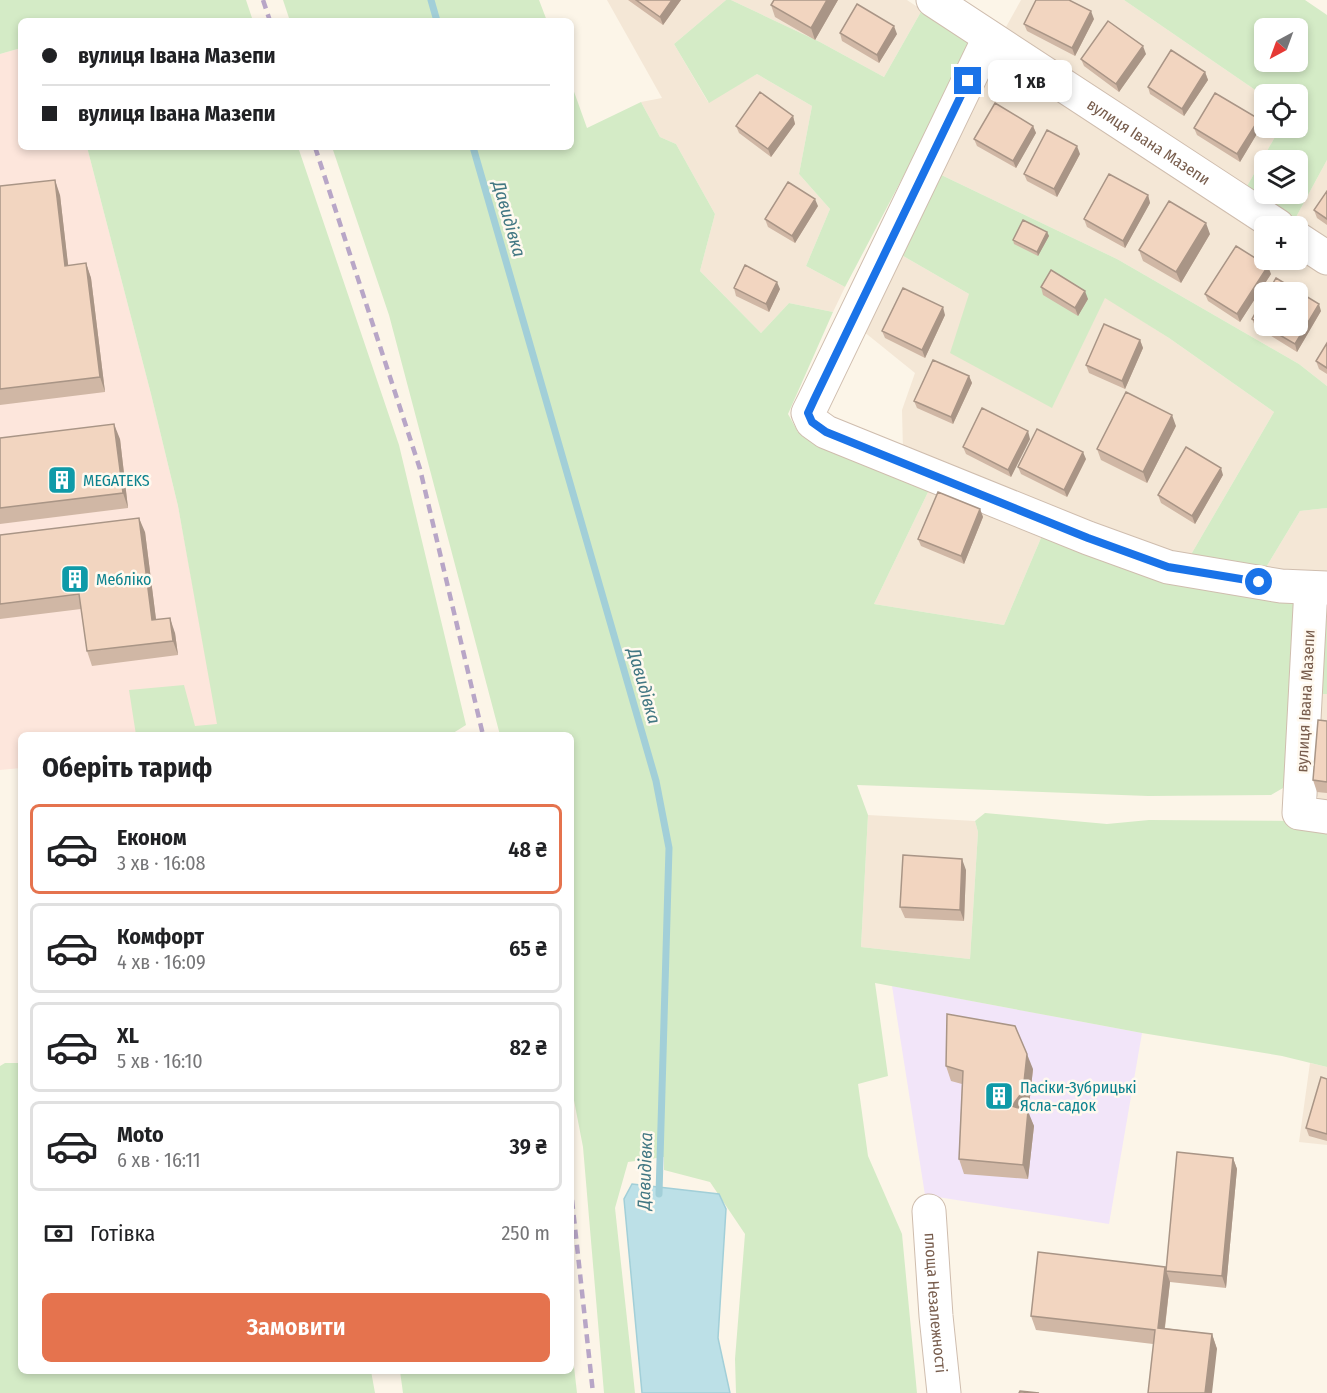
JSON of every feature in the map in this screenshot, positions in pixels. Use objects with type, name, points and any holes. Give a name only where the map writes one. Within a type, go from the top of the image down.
[{"type":"street","name":"вулиця Івана Мазепи","points":[[933,0],[1263,216]]},
{"type":"street","name":"вулиця Івана Мазепи","points":[[989,38],[808,413],[812,422],[826,432],[1088,538],[1168,567],[1281,586],[1319,588],[1313,815]]},
{"type":"street","points":[[1308,246],[1327,258]]},
{"type":"street","name":"площа Незалежності","points":[[929,1211],[944,1393]]},
{"type":"shaded area","points":[[607,0],[726,0],[674,44],[708,102],[757,74],[812,106],[799,174],[830,209],[806,266],[845,287],[833,312],[789,303],[761,333],[700,271],[715,214],[676,144],[660,137],[641,102],[662,98]]},
{"type":"shaded area","points":[[731,0],[907,0],[922,10],[884,77],[820,42]]},
{"type":"shaded area","points":[[1021,0],[1124,0],[1254,89],[1254,138],[1274,138],[1268,150],[1254,150],[1254,174],[1246,188],[1006,27]]},
{"type":"shaded area","points":[[18,49],[18,150],[88,150],[178,506],[218,724],[222,732],[18,732],[18,768],[0,770],[0,54]]},
{"type":"shaded area","points":[[991,55],[1254,228],[1254,270],[1308,270],[1308,263],[1327,275],[1327,386],[1299,364],[1117,259],[933,171]]},
{"type":"shaded area","points":[[1327,160],[1327,240],[1308,228],[1308,216],[1297,216],[1303,204],[1308,204],[1308,195]]},
{"type":"shaded area","points":[[898,253],[969,294],[1052,407],[1105,297],[1169,338],[1274,412],[1189,558],[1121,541],[903,451],[902,410],[915,373],[863,331]]},
{"type":"shaded area","points":[[930,488],[1044,531],[1004,625],[874,604]]},
{"type":"shaded area","points":[[1327,508],[1327,571],[1265,569],[1300,511]]},
{"type":"shaded area","points":[[1320,694],[1327,694],[1327,800],[1319,799],[1312,788]]},
{"type":"shaded area","points":[[868,815],[975,821],[978,832],[970,959],[861,947]]},
{"type":"shaded area","points":[[892,986],[1142,1033],[1109,1224],[925,1195]]},
{"type":"shaded area","points":[[1310,1063],[1327,1067],[1327,1145],[1299,1142]]},
{"type":"green space","points":[[0,0],[246,0],[252,18],[18,18],[18,49],[0,54]]},
{"type":"green space","points":[[283,0],[539,0],[546,18],[289,18]]},
{"type":"green space","points":[[726,0],[731,0],[820,42],[884,77],[922,10],[974,42],[845,287],[806,266],[830,209],[799,174],[812,106],[757,74],[709,103],[674,44]]},
{"type":"green space","points":[[1124,0],[1305,0],[1327,15],[1327,160],[1308,195],[1308,150],[1268,150],[1274,138],[1308,138],[1308,84],[1254,84],[1254,89]]},
{"type":"green space","points":[[574,92],[587,128],[641,102],[660,137],[676,144],[715,214],[700,271],[761,333],[789,303],[833,312],[788,414],[798,432],[930,488],[874,604],[1004,625],[1044,531],[1278,592],[1301,606],[1291,775],[1283,788],[1271,795],[1148,796],[857,785],[868,815],[861,947],[970,959],[978,832],[975,821],[985,813],[1107,824],[1149,820],[1299,821],[1327,825],[1327,1067],[1282,1056],[1142,1033],[875,983],[888,1076],[858,1084],[868,1156],[902,1234],[917,1393],[736,1393],[735,1359],[745,1234],[710,1182],[664,1170],[664,1157],[628,1162],[615,1208],[635,1393],[604,1393],[583,1147],[574,1100],[574,732],[499,732],[389,315],[333,150],[574,150]]},
{"type":"green space","points":[[88,150],[299,150],[399,445],[466,725],[455,732],[136,732],[129,690],[184,685],[195,726],[217,724],[178,506]]},
{"type":"green space","points":[[933,171],[1117,259],[1299,364],[1327,386],[1327,508],[1300,511],[1265,569],[1189,558],[1274,412],[1169,338],[1105,298],[1052,408],[950,353],[969,294],[898,253]]},
{"type":"green space","points":[[1254,174],[1254,193],[1246,188]]},
{"type":"green space","points":[[1271,204],[1303,204],[1297,216],[1290,216]]},
{"type":"green space","points":[[1327,615],[1327,694],[1320,694],[1324,635]]},
{"type":"green space","points":[[5,1063],[18,1063],[18,1374],[372,1374],[375,1393],[0,1393],[0,1066]]},
{"type":"green space","points":[[574,1367],[577,1393],[403,1393],[400,1374],[574,1374]]},
{"type":"water","points":[[632,1184],[719,1194],[726,1209],[718,1338],[730,1393],[642,1393],[624,1199]]},
{"type":"building","points":[[636,0],[672,0],[660,17]]},
{"type":"building","points":[[774,0],[827,0],[811,28],[771,5]]},
{"type":"building","points":[[1036,0],[1069,0],[1091,11],[1072,48],[1024,24]]},
{"type":"building","points":[[857,4],[894,26],[877,55],[840,33]]},
{"type":"building","points":[[1108,21],[1143,46],[1116,84],[1081,59]]},
{"type":"building","points":[[1171,50],[1205,72],[1182,109],[1148,87]]},
{"type":"building","points":[[760,92],[793,116],[768,149],[736,126]]},
{"type":"building","points":[[1215,93],[1254,116],[1254,127],[1237,154],[1194,128]]},
{"type":"building","points":[[995,103],[1033,126],[1013,161],[974,139]]},
{"type":"building","points":[[1047,130],[1077,146],[1054,189],[1024,174]]},
{"type":"building","points":[[1109,174],[1148,195],[1123,241],[1084,219]]},
{"type":"building","points":[[55,180],[65,266],[86,263],[100,377],[0,389],[0,186]]},
{"type":"building","points":[[788,182],[815,199],[792,236],[765,219]]},
{"type":"building","points":[[1327,191],[1327,219],[1314,210]]},
{"type":"building","points":[[1169,201],[1206,223],[1176,272],[1139,250]]},
{"type":"building","points":[[1023,220],[1047,232],[1037,252],[1013,240]]},
{"type":"building","points":[[1236,246],[1254,257],[1254,270],[1265,270],[1258,282],[1254,282],[1254,288],[1237,314],[1205,294]]},
{"type":"building","points":[[745,265],[777,282],[766,304],[734,288]]},
{"type":"building","points":[[1051,270],[1085,291],[1075,308],[1041,287]]},
{"type":"building","points":[[903,288],[943,307],[922,350],[882,331]]},
{"type":"building","points":[[1308,297],[1319,304],[1308,322]]},
{"type":"building","points":[[1104,324],[1140,340],[1122,381],[1086,365]]},
{"type":"building","points":[[1281,336],[1300,336],[1295,344]]},
{"type":"building","points":[[1327,343],[1327,368],[1316,361]]},
{"type":"building","points":[[933,360],[969,376],[951,417],[914,401]]},
{"type":"building","points":[[1126,392],[1172,415],[1143,472],[1097,449]]},
{"type":"building","points":[[982,408],[1028,431],[1008,470],[963,447]]},
{"type":"building","name":"MEGATEKS","points":[[114,424],[123,493],[0,508],[0,438]]},
{"type":"building","points":[[1037,429],[1083,452],[1064,490],[1018,467]]},
{"type":"building","points":[[1186,447],[1221,468],[1192,516],[1158,495]]},
{"type":"building","points":[[938,492],[980,509],[961,556],[918,539]]},
{"type":"building","name":"Мебліко","points":[[139,518],[152,620],[170,618],[173,641],[87,651],[79,594],[0,604],[0,535]]},
{"type":"building","points":[[1318,720],[1327,721],[1327,782],[1313,780]]},
{"type":"building","points":[[903,855],[962,859],[960,910],[900,907]]},
{"type":"building","name":"Пасіки-Зубрицькі Ясла-садок","points":[[947,1014],[1015,1026],[1027,1054],[1023,1091],[1012,1106],[1028,1111],[1023,1165],[959,1159],[963,1071],[946,1066]]},
{"type":"building","points":[[1321,1077],[1327,1079],[1327,1134],[1306,1128]]},
{"type":"building","points":[[1177,1152],[1233,1158],[1222,1276],[1166,1271]]},
{"type":"building","points":[[1038,1252],[1165,1267],[1158,1328],[1212,1334],[1205,1393],[1148,1393],[1155,1330],[1031,1316]]},
{"type":"waterway","name":"Давидівка","points":[[431,0],[436,18]]},
{"type":"waterway","name":"Давидівка","points":[[474,150],[656,781],[669,848],[659,1194]]},
{"type":"railway","points":[[263,0],[269,18]]},
{"type":"railway","points":[[316,150],[420,469],[482,732]]},
{"type":"railway","points":[[574,1218],[593,1393]]},
{"type":"place","name":"MEGATEKS","points":[[62,480]]},
{"type":"place","name":"Мебліко","points":[[75,579]]},
{"type":"place","name":"Пасіки-Зубрицькі Ясла-садок","points":[[999,1096]]},
{"type":"route","points":[[968,81],[808,413],[812,422],[826,432],[1068,530],[1168,567],[1259,582]]}]
